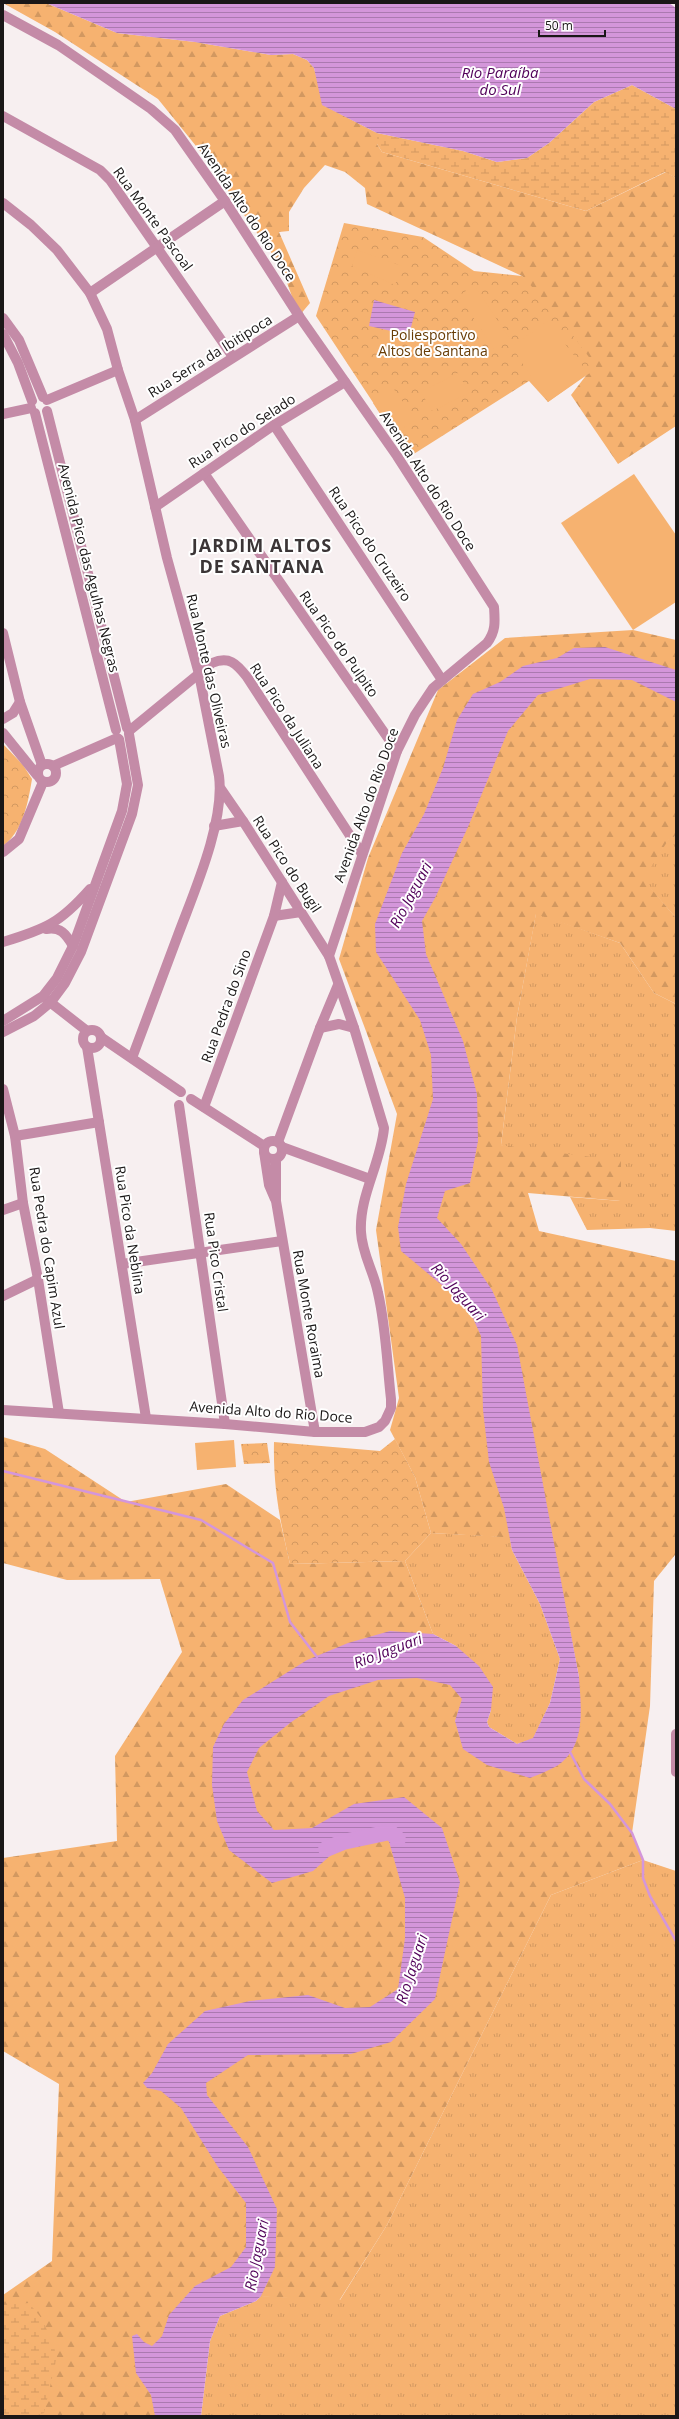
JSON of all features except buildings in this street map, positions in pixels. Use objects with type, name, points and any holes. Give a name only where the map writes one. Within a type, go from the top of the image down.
[{"type":"street","name":"Avenida Alto do Rio Doce","points":[[3,15],[58,45],[151,109],[175,130],[225,201],[299,316],[397,456],[494,607],[495,625],[493,634],[487,643],[442,680],[424,699],[397,751],[328,956],[354,1028],[384,1128],[383,1138],[370,1179],[361,1219],[360,1232],[363,1249],[378,1293],[392,1408],[386,1421],[372,1430],[315,1432],[146,1418],[3,1410]]},
{"type":"street","name":"Rua Monte Pascoal","points":[[3,116],[100,170],[110,180],[233,357]]},
{"type":"street","points":[[90,293],[225,201]]},
{"type":"street","name":"Rua Monte das Oliveiras","points":[[3,203],[31,225],[57,250],[90,293],[107,329],[118,370],[135,420],[155,506],[198,674],[221,789],[214,826],[200,876],[132,1058]]},
{"type":"street","name":"Rua Serra da Ibitipoca","points":[[135,420],[299,316]]},
{"type":"street","points":[[3,318],[19,340],[49,405],[47,411],[43,414],[33,407],[3,414]]},
{"type":"street","name":"Avenida Pico das Agulhas Negras","points":[[3,334],[18,363],[33,407],[117,736],[127,784],[122,811],[94,884],[73,946],[47,999],[34,1016],[3,1032]]},
{"type":"street","points":[[33,407],[38,397],[45,399],[118,370]]},
{"type":"street","name":"Rua Pico do Selado","points":[[155,506],[274,426],[346,382]]},
{"type":"street","name":"Avenida Pico das Agulhas Negras","points":[[3,1020],[47,999],[65,984],[80,952],[132,814],[138,785],[128,731],[47,411]]},
{"type":"street","name":"Rua Pico do Cruzeiro","points":[[274,426],[442,680]]},
{"type":"street","name":"Rua Pico do Pulpito","points":[[204,473],[397,751]]},
{"type":"street","points":[[3,633],[40,773],[19,839],[3,852]]},
{"type":"street","name":"Rua Pico da Juliana","points":[[117,736],[125,739],[128,731],[212,663],[222,659],[232,661],[238,666],[362,854]]},
{"type":"street","points":[[3,719],[10,716],[20,702]]},
{"type":"street","points":[[3,733],[17,750],[40,773],[52,781],[72,759]]},
{"type":"street","points":[[40,773],[53,766],[72,759],[117,736]]},
{"type":"street","points":[[53,766],[56,777]]},
{"type":"street","name":"Rua Pico do Bugil","points":[[221,789],[243,821],[328,956]]},
{"type":"street","points":[[214,826],[243,821]]},
{"type":"street","name":"Rua Pedra do Sino","points":[[204,1107],[274,916],[282,882]]},
{"type":"street","points":[[42,930],[73,908],[94,884]]},
{"type":"street","points":[[274,916],[301,912]]},
{"type":"street","points":[[3,942],[54,927],[62,931],[73,946]]},
{"type":"street","points":[[86,1039],[96,1031],[102,1038],[181,1092],[188,1093],[191,1099],[264,1149],[270,1158],[276,1159],[282,1152],[280,1144],[320,1028],[338,985]]},
{"type":"street","points":[[47,999],[67,1017],[96,1048],[100,1044],[102,1038]]},
{"type":"street","points":[[320,1028],[339,1024],[354,1028]]},
{"type":"street","name":"Rua Pico da Neblina","points":[[86,1039],[146,1418]]},
{"type":"street","name":"Rua Pedra do Capim Azul","points":[[3,1088],[7,1116],[15,1136],[23,1203],[38,1279],[59,1413]]},
{"type":"street","points":[[181,1092],[176,1098],[179,1105],[186,1107],[191,1099]]},
{"type":"street","name":"Rua Pico Cristal","points":[[179,1105],[225,1424]]},
{"type":"street","points":[[15,1136],[99,1122]]},
{"type":"street","points":[[264,1149],[270,1141],[370,1179]]},
{"type":"street","name":"Rua Monte Roraima","points":[[264,1149],[269,1185],[276,1201]]},
{"type":"street","name":"Rua Monte Roraima","points":[[276,1159],[276,1201],[315,1432]]},
{"type":"street","points":[[3,1210],[23,1203]]},
{"type":"street","points":[[122,1264],[200,1251],[282,1241]]},
{"type":"street","points":[[3,1296],[38,1279]]},
{"type":"street","points":[[676,1734],[676,1772]]},
{"type":"green space","points":[[3,3],[46,3],[117,33],[195,42],[271,55],[293,54],[307,60],[314,68],[325,106],[377,133],[377,144],[382,152],[586,211],[666,172],[676,178],[676,426],[618,464],[571,395],[588,373],[522,276],[367,204],[365,188],[345,172],[325,165],[304,188],[289,212],[289,231],[279,232],[310,303],[299,316],[281,266],[234,201],[213,167],[158,99],[55,32]]},
{"type":"green space","points":[[632,85],[676,109],[676,178],[665,172],[586,211],[382,152],[377,144],[377,133],[463,151],[497,162],[527,158],[549,143],[594,102]]},
{"type":"green space","name":"Poliesportivo Altos de Santana","points":[[344,223],[423,237],[474,271],[522,276],[557,314],[597,368],[548,402],[529,381],[409,457],[316,316]]},
{"type":"green space","points":[[357,250],[402,266],[395,285],[352,266]]},
{"type":"green space","points":[[474,285],[510,339],[494,349],[459,296]]},
{"type":"green space","points":[[547,321],[588,373],[548,402],[512,347]]},
{"type":"green space","points":[[458,373],[469,393],[432,411],[421,392]]},
{"type":"green space","points":[[393,388],[416,420],[393,434],[373,403]]},
{"type":"green space","points":[[634,474],[676,535],[676,602],[633,630],[561,523]]},
{"type":"green space","points":[[633,630],[676,640],[676,836],[669,839],[643,879],[676,918],[676,1004],[654,993],[620,943],[536,914],[517,1017],[501,1145],[621,1161],[621,1201],[528,1193],[539,1231],[676,1261],[676,1550],[675,1555],[654,1581],[650,1706],[632,1833],[643,1860],[551,1895],[387,2225],[339,2301],[252,2296],[217,2306],[182,2416],[3,2416],[3,2295],[52,2261],[59,2084],[3,2051],[3,1858],[117,1841],[115,1756],[182,1652],[160,1579],[67,1580],[3,1563],[3,1437],[45,1449],[126,1502],[226,1484],[280,1520],[290,1564],[405,1561],[433,1634],[474,1692],[455,1721],[530,1778],[579,1677],[552,1540],[431,1533],[415,1477],[390,1430],[399,1398],[376,1230],[397,1114],[339,959],[368,858],[438,690],[505,638]]},
{"type":"green space","points":[[3,744],[23,765],[32,779],[24,816],[15,833],[3,846]]},
{"type":"green space","points":[[676,836],[676,918],[642,879],[669,838]]},
{"type":"green space","points":[[536,913],[620,943],[654,993],[676,1004],[676,1231],[650,1228],[587,1230],[570,1197],[621,1201],[501,1145],[517,1017]]},
{"type":"green space","points":[[395,1439],[415,1477],[431,1533],[405,1561],[290,1564],[276,1489],[274,1442],[380,1451]]},
{"type":"green space","points":[[234,1440],[236,1467],[197,1470],[195,1443]]},
{"type":"green space","points":[[267,1443],[270,1463],[244,1464],[241,1444]]},
{"type":"green space","points":[[431,1533],[510,1537],[512,1550],[540,1604],[560,1659],[550,1703],[533,1739],[517,1744],[489,1727],[487,1722],[491,1710],[456,1646],[433,1634],[405,1561]]},
{"type":"green space","points":[[643,1860],[676,1871],[676,2416],[201,2416],[210,2341],[220,2316],[256,2301],[261,2296],[340,2300],[387,2225],[551,1895]]},
{"type":"green space","points":[[29,2303],[43,2320],[57,2356],[44,2413],[35,2416],[3,2416],[3,2305]]},
{"type":"water","name":"Rio Paraíba do Sul","points":[[46,3],[669,3],[676,8],[676,109],[632,85],[594,102],[549,143],[527,158],[497,162],[463,151],[377,133],[322,105],[314,68],[307,60],[293,54],[271,55],[195,42],[117,33]]},
{"type":"water","points":[[374,300],[415,312],[409,335],[369,326]]},
{"type":"water","points":[[605,647],[676,670],[676,702],[632,680],[590,679],[538,695],[508,731],[468,827],[435,898],[422,921],[426,954],[463,1041],[477,1094],[478,1141],[470,1183],[445,1191],[437,1218],[461,1244],[492,1290],[517,1345],[579,1677],[581,1714],[577,1738],[573,1749],[565,1759],[555,1767],[530,1778],[487,1765],[463,1749],[455,1721],[462,1699],[450,1685],[417,1678],[378,1680],[329,1696],[290,1723],[259,1748],[247,1772],[257,1811],[274,1830],[312,1828],[354,1804],[404,1797],[442,1828],[460,1882],[435,1999],[391,2042],[351,2054],[248,2055],[206,2083],[207,2095],[248,2147],[277,2209],[275,2267],[261,2296],[256,2301],[220,2316],[210,2341],[201,2416],[155,2416],[151,2395],[136,2373],[132,2336],[137,2334],[144,2342],[152,2346],[162,2336],[169,2315],[195,2286],[231,2267],[246,2247],[246,2203],[218,2167],[181,2108],[161,2091],[147,2088],[143,2083],[152,2073],[168,2044],[205,2011],[250,2001],[308,1995],[345,2008],[370,2007],[398,1989],[405,1938],[405,1898],[388,1838],[367,1830],[351,1837],[313,1871],[272,1883],[229,1850],[217,1821],[212,1785],[213,1747],[224,1724],[243,1700],[307,1660],[348,1643],[390,1631],[433,1634],[456,1646],[479,1666],[493,1687],[491,1710],[487,1722],[489,1727],[517,1744],[533,1738],[550,1703],[560,1659],[540,1604],[512,1550],[504,1508],[489,1462],[483,1410],[481,1336],[468,1307],[401,1251],[398,1227],[406,1184],[433,1099],[431,1055],[420,1020],[376,952],[375,924],[402,853],[424,814],[443,768],[457,720],[473,694],[500,682],[523,666],[557,658],[574,648]]},
{"type":"waterway","points":[[3,1471],[201,1520],[273,1563],[290,1622],[317,1657]]},
{"type":"waterway","points":[[569,1750],[584,1779],[610,1804],[632,1833],[643,1860],[643,1878],[650,1896],[676,1941]]},
{"type":"waterway","name":"Rio Jaguari","points":[[326,1849],[343,1842],[390,1832],[398,1839]]},
{"type":"district","name":"JARDIM ALTOS DE SANTANA","points":[[262,556]]}]
